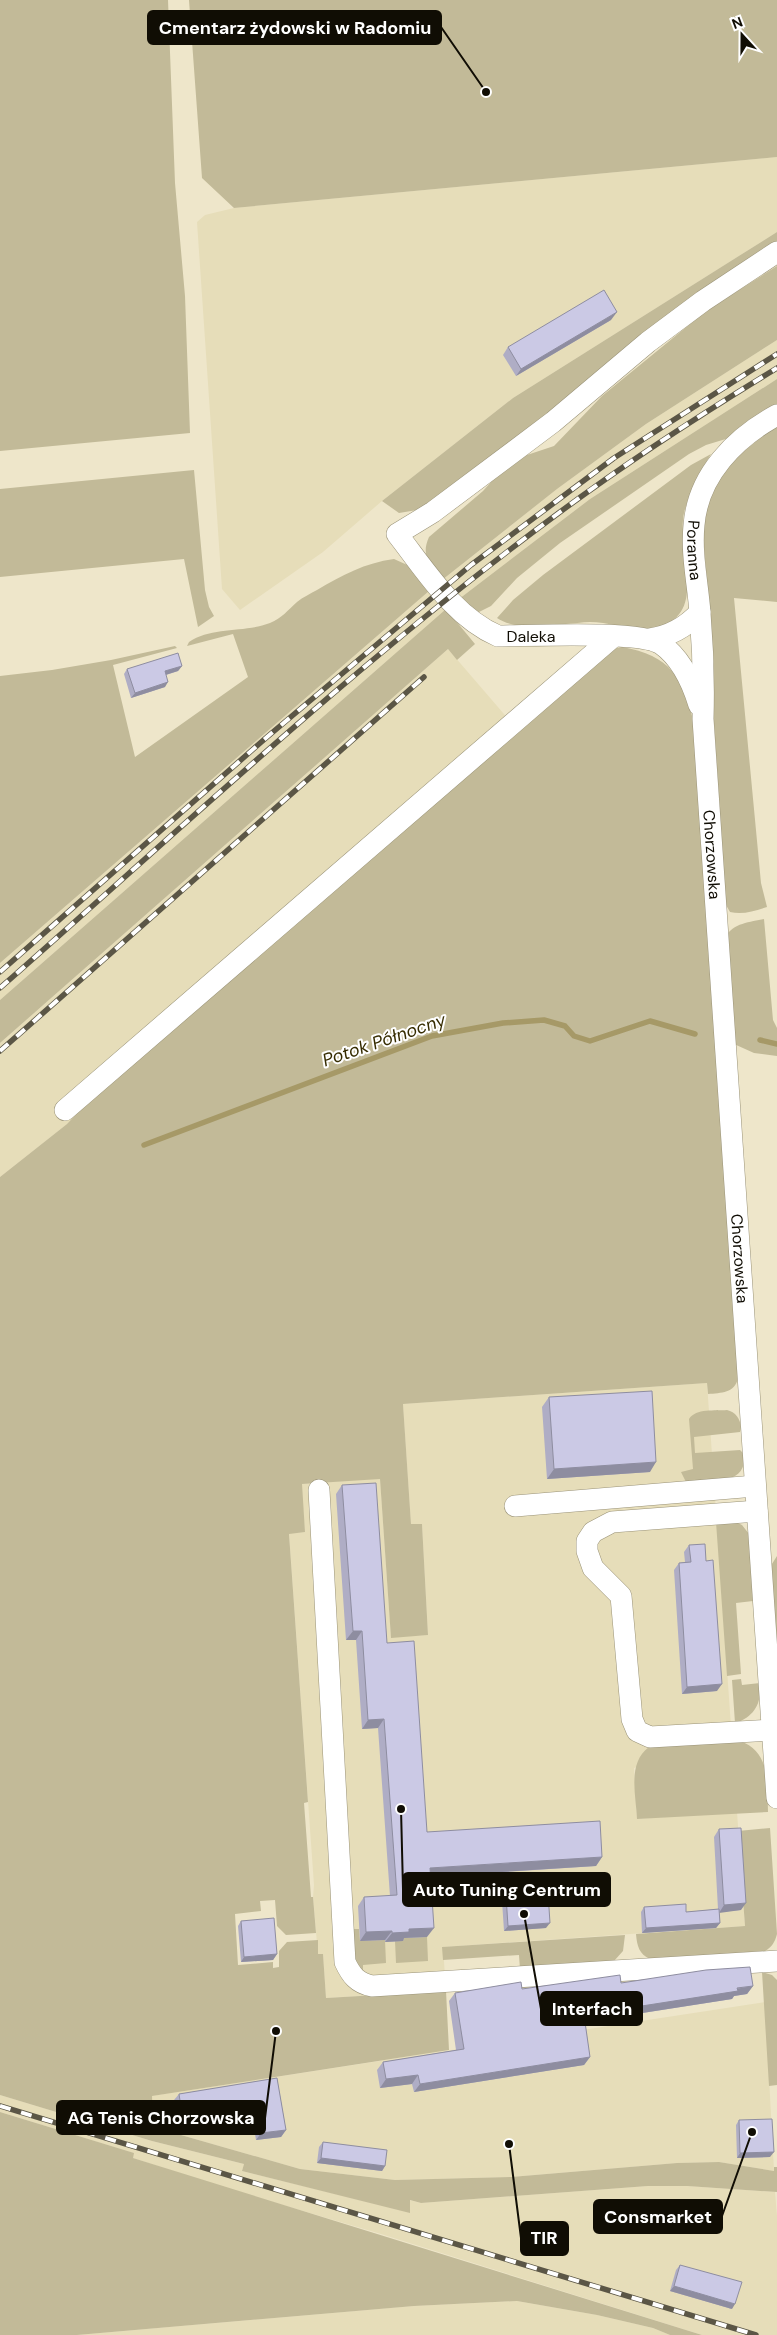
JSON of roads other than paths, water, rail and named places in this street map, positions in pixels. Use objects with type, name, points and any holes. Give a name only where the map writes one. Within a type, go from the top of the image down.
[{"type":"street","name":"Daleka","points":[[700,612],[674,633],[650,639],[614,636],[498,636],[483,630],[473,623],[440,590],[397,534],[465,489],[553,422],[648,342],[703,301],[777,252]]},
{"type":"street","name":"Poranna","points":[[703,719],[700,612],[694,552],[694,525],[699,499],[710,475],[727,451],[752,430],[777,414]]},
{"type":"street","points":[[65,1110],[614,636]]},
{"type":"street","points":[[650,639],[661,644],[680,663],[692,683],[703,719]]},
{"type":"street","name":"Chorzowska","points":[[703,719],[777,1798]]},
{"type":"street","points":[[515,1506],[755,1486]]},
{"type":"street","points":[[319,1490],[345,1962],[356,1979],[362,1984],[372,1986],[777,1961]]},
{"type":"street","points":[[757,1511],[612,1522],[592,1532],[587,1541],[587,1551],[593,1568],[621,1596],[632,1719],[638,1732],[650,1737],[772,1730]]},
{"type":"waterway","name":"Potok Północny","points":[[144,1145],[432,1036],[503,1023],[544,1020],[565,1026],[574,1036],[590,1041],[650,1021],[695,1034]]},
{"type":"waterway","name":"Potok Północny","points":[[760,1040],[777,1044]]},
{"type":"railway","points":[[0,972],[267,737],[471,565],[614,458],[777,354]]},
{"type":"railway","points":[[0,988],[275,744],[415,625],[487,567],[640,455],[777,368]]},
{"type":"railway","points":[[0,1051],[424,677]]},
{"type":"railway","points":[[0,2106],[756,2335]]},
{"type":"place","name":"Cmentarz żydowski w Radomiu","points":[[486,92]]},
{"type":"place","name":"Auto Tuning Centrum","points":[[401,1809]]},
{"type":"place","name":"Interfach","points":[[524,1914]]},
{"type":"place","name":"AG Tenis Chorzowska","points":[[276,2031]]},
{"type":"place","name":"Consmarket","points":[[752,2132]]},
{"type":"place","name":"TIR","points":[[509,2144]]}]
